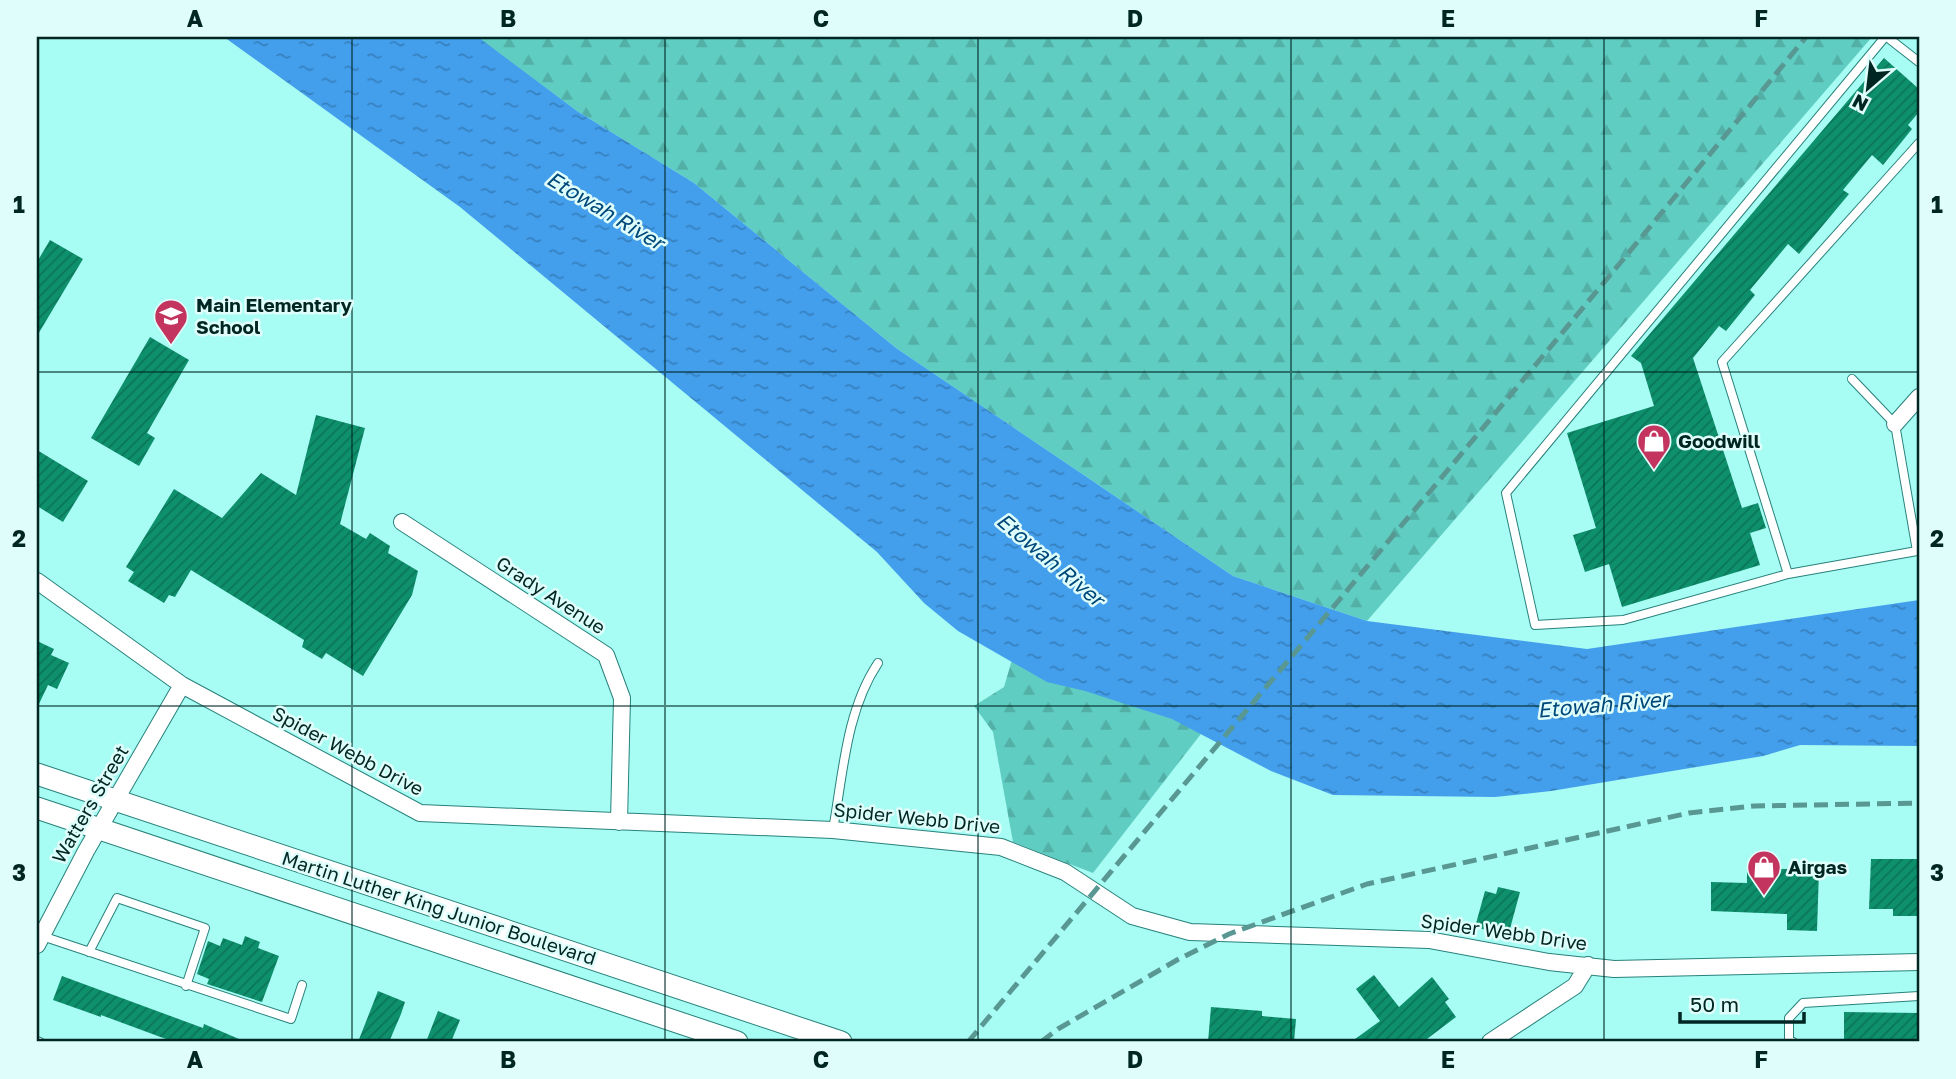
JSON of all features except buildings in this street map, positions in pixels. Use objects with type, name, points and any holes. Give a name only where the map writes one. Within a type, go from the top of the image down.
[{"type":"main road","name":"Martin Luther King Junior Boulevard","points":[[37,774],[841,1042]]},
{"type":"main road","name":"Martin Luther King Junior Boulevard","points":[[37,808],[737,1042]]},
{"type":"street","points":[[1895,424],[1919,397]]},
{"type":"street","name":"Grady Avenue","points":[[402,522],[606,655],[622,698],[619,822]]},
{"type":"street","name":"Spider Webb Drive","points":[[37,581],[182,685],[420,813],[833,830],[1001,847],[1065,872],[1132,916],[1190,932],[1429,940],[1549,962],[1614,969],[1919,962]]},
{"type":"street","name":"Watters Street","points":[[39,940],[98,829],[182,685]]},
{"type":"street","points":[[1490,1042],[1575,986],[1588,965]]},
{"type":"lane","points":[[1852,379],[1895,424],[1917,551],[1788,574],[1623,620],[1535,625],[1506,493],[1886,37],[1919,62]]},
{"type":"lane","points":[[1788,574],[1723,362],[1919,143]]},
{"type":"lane","points":[[833,830],[855,709],[866,681],[878,663]]},
{"type":"lane","points":[[89,952],[117,898],[205,928],[186,986]]},
{"type":"lane","points":[[39,940],[89,952],[186,986],[291,1018],[302,985]]},
{"type":"lane","points":[[1793,1042],[1789,1040],[1789,1018],[1802,1003],[1919,996]]},
{"type":"green space","points":[[477,37],[1872,37],[1367,621],[1233,576],[896,348],[694,183],[577,111]]},
{"type":"green space","points":[[1014,653],[1204,730],[1093,873],[1013,842],[993,732],[974,706],[1004,687]]},
{"type":"water","name":"Etowah River","points":[[224,37],[478,37],[577,111],[694,183],[896,348],[1233,576],[1367,621],[1587,649],[1919,600],[1919,746],[1800,745],[1763,756],[1551,791],[1495,797],[1333,795],[1271,771],[1172,719],[1085,691],[1047,682],[958,631],[924,603],[877,552],[460,207]]},
{"type":"railway","points":[[968,1042],[1806,37]]},
{"type":"railway","points":[[1041,1042],[1058,1029],[1177,960],[1229,934],[1367,884],[1689,813],[1754,806],[1919,803]]},
{"type":"place","name":"Main Elementary School","points":[[171,346]]},
{"type":"place","name":"Goodwill","points":[[1654,471]]},
{"type":"place","name":"Airgas","points":[[1764,897]]}]
